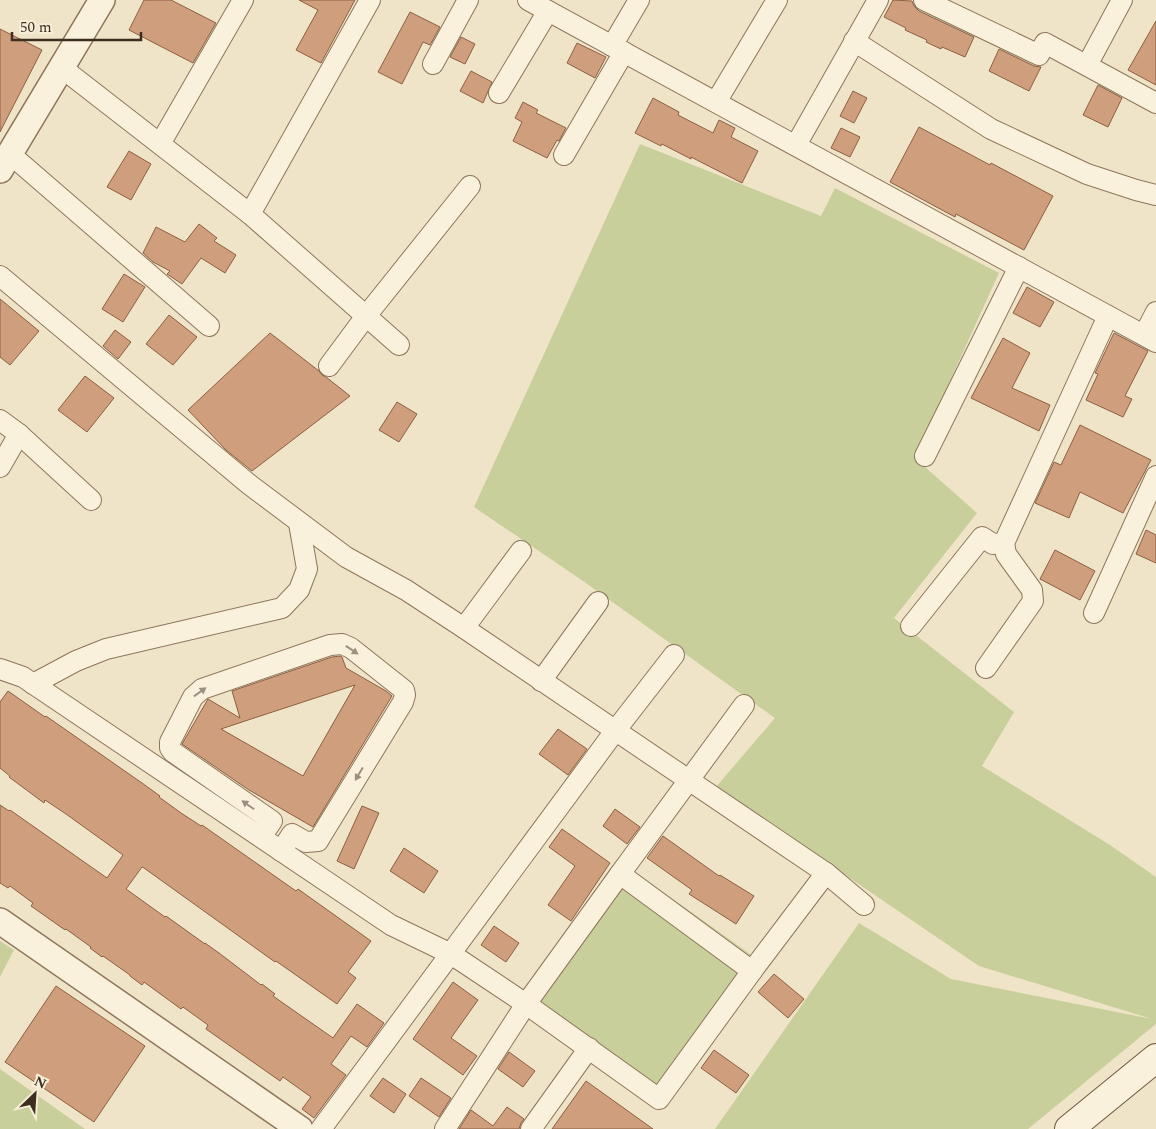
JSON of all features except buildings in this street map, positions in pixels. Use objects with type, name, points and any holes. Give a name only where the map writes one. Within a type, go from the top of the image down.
[{"type":"main road","points":[[1069,1129],[1156,1058]]},
{"type":"street","points":[[102,0],[5,162],[209,326]]},
{"type":"street","points":[[160,144],[243,0]]},
{"type":"street","points":[[250,214],[370,0]]},
{"type":"street","points":[[433,64],[468,0]]},
{"type":"street","points":[[528,0],[1150,338],[1156,312]]},
{"type":"street","points":[[564,155],[618,49],[639,0]]},
{"type":"street","points":[[716,102],[777,0]]},
{"type":"street","points":[[796,145],[878,0]]},
{"type":"street","points":[[924,0],[1039,55],[1045,43],[1156,103]]},
{"type":"street","points":[[1092,56],[1122,0]]},
{"type":"street","points":[[499,93],[548,11]]},
{"type":"street","points":[[854,41],[991,129],[1087,174],[1156,195]]},
{"type":"street","points":[[62,68],[250,214],[399,345]]},
{"type":"street","points":[[329,366],[366,316],[470,186]]},
{"type":"street","points":[[925,456],[1019,267]]},
{"type":"street","points":[[0,276],[250,485],[299,523],[346,557],[406,590],[464,628],[826,874],[864,905]]},
{"type":"street","points":[[986,668],[1033,601],[1032,590],[1006,554],[1004,543],[1108,316]]},
{"type":"street","points":[[0,420],[19,434],[91,500]]},
{"type":"street","points":[[0,467],[19,434]]},
{"type":"street","points":[[1094,613],[1156,476]]},
{"type":"street","points":[[33,684],[76,661],[106,649],[282,608],[299,590],[307,569],[299,523]]},
{"type":"street","points":[[911,626],[982,537],[993,544],[1004,543]]},
{"type":"street","points":[[464,628],[521,550]]},
{"type":"street","points":[[541,681],[598,602]]},
{"type":"street","points":[[0,670],[23,677],[266,830],[292,834],[306,842],[318,840],[321,836],[406,695],[404,690],[351,648],[342,644],[330,645],[202,688],[193,697],[170,742],[170,748],[266,830],[281,851],[391,925],[450,954],[526,1004],[659,1099],[752,971],[826,874]]},
{"type":"street","points":[[321,1129],[614,731],[674,655]]},
{"type":"street","points":[[445,1129],[526,1004],[744,704]]},
{"type":"street","points":[[281,851],[292,834]]},
{"type":"street","points":[[620,874],[752,971]]},
{"type":"street","points":[[0,921],[300,1129]]},
{"type":"street","points":[[531,1129],[589,1048]]},
{"type":"green space","points":[[640,144],[821,216],[835,188],[999,273],[915,458],[977,513],[894,618],[1014,712],[982,766],[1110,845],[1156,877],[1156,1024],[1028,1129],[715,1129],[859,923],[951,979],[1152,1019],[979,966],[716,787],[775,718],[583,581],[474,507]]},
{"type":"green space","points":[[617,859],[764,964],[660,1108],[514,1004]]},
{"type":"green space","points":[[0,941],[14,950],[0,977]]},
{"type":"green space","points":[[0,1069],[85,1129],[0,1129]]}]
